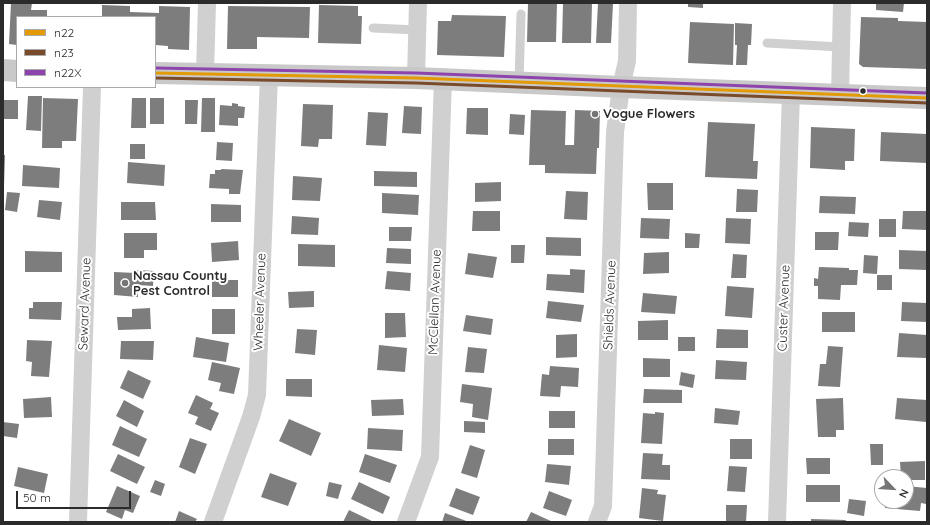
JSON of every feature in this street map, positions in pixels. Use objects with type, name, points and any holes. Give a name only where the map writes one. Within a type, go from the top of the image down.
[{"type":"main road","points":[[3,70],[16,70]]},
{"type":"main road","points":[[156,73],[443,78],[621,87],[927,98]]},
{"type":"street","points":[[205,74],[207,3]]},
{"type":"street","points":[[416,78],[418,3]]},
{"type":"street","name":"Shields Avenue","points":[[597,522],[603,506],[615,132],[621,87],[627,61],[628,3]]},
{"type":"street","points":[[840,95],[842,3]]},
{"type":"street","name":"Wheeler Avenue","points":[[214,522],[251,417],[257,395],[269,75]]},
{"type":"street","name":"McClellan Avenue","points":[[406,522],[430,456],[443,78]]},
{"type":"street","name":"Seward Avenue","points":[[78,522],[92,88]]},
{"type":"street","name":"Custer Avenue","points":[[777,522],[791,93]]},
{"type":"lane","points":[[520,82],[521,14]]},
{"type":"lane","points":[[373,28],[418,30]]},
{"type":"lane","points":[[767,43],[841,47]]},
{"type":"building","points":[[11,3],[32,3],[31,10],[47,10],[47,16],[16,16],[16,45],[9,44]]},
{"type":"building","points":[[528,3],[557,3],[556,42],[527,42]]},
{"type":"building","points":[[563,3],[592,3],[591,43],[562,43]]},
{"type":"building","points":[[598,3],[613,4],[611,43],[596,43]]},
{"type":"building","points":[[688,3],[703,3],[703,8],[688,7]]},
{"type":"building","points":[[876,3],[904,3],[903,12],[876,10]]},
{"type":"building","points":[[102,5],[130,6],[130,12],[159,13],[159,6],[190,7],[189,50],[168,49],[168,46],[156,45],[156,16],[102,16]]},
{"type":"building","points":[[319,5],[358,6],[358,16],[362,16],[361,44],[318,43]]},
{"type":"building","points":[[228,6],[310,7],[309,38],[257,37],[257,49],[227,49]]},
{"type":"building","points":[[452,15],[506,16],[504,57],[437,55],[438,21],[451,21]]},
{"type":"building","points":[[861,17],[898,18],[898,21],[927,22],[927,69],[863,67],[859,64]]},
{"type":"building","points":[[690,22],[734,24],[733,65],[688,63]]},
{"type":"building","points":[[735,23],[752,24],[751,45],[748,45],[747,65],[736,65],[737,45],[735,45]]},
{"type":"building","points":[[28,96],[42,96],[41,131],[26,130]]},
{"type":"building","points":[[43,98],[78,99],[76,141],[62,141],[62,148],[42,148]]},
{"type":"building","points":[[132,98],[146,98],[146,128],[131,128]]},
{"type":"building","points":[[150,98],[164,98],[164,124],[150,124]]},
{"type":"building","points":[[202,98],[215,98],[215,132],[201,132]]},
{"type":"building","points":[[3,100],[18,100],[18,119],[3,119]]},
{"type":"building","points":[[185,100],[198,100],[197,124],[185,124]]},
{"type":"building","points":[[232,103],[245,107],[244,118],[238,118],[238,126],[219,125],[220,105],[232,106]]},
{"type":"building","points":[[303,104],[333,105],[332,139],[319,139],[318,147],[301,146]]},
{"type":"building","points":[[404,106],[422,107],[421,134],[402,133]]},
{"type":"building","points":[[467,108],[488,108],[488,135],[466,134]]},
{"type":"building","points":[[531,110],[566,111],[565,145],[574,145],[575,110],[600,111],[599,148],[597,148],[596,174],[545,173],[545,165],[529,165]]},
{"type":"building","points":[[368,112],[388,113],[386,146],[366,145]]},
{"type":"building","points":[[510,114],[525,115],[524,135],[509,134]]},
{"type":"building","points":[[708,122],[755,124],[753,161],[758,161],[757,179],[705,177]]},
{"type":"building","points":[[811,127],[855,129],[854,161],[845,161],[845,170],[810,168]]},
{"type":"building","points":[[881,132],[927,134],[927,163],[880,161]]},
{"type":"building","points":[[217,142],[233,143],[232,161],[216,160]]},
{"type":"building","points":[[130,144],[145,144],[145,159],[130,159]]},
{"type":"building","points":[[3,155],[5,155],[4,186],[3,186]]},
{"type":"building","points":[[128,162],[165,165],[164,186],[127,183]]},
{"type":"building","points":[[23,165],[60,168],[59,188],[22,186]]},
{"type":"building","points":[[215,170],[243,170],[240,194],[229,194],[229,189],[209,188],[210,174],[215,174]]},
{"type":"building","points":[[374,171],[417,172],[417,187],[374,186]]},
{"type":"building","points":[[293,176],[322,178],[320,201],[292,200]]},
{"type":"building","points":[[501,182],[501,201],[475,202],[475,183]]},
{"type":"building","points":[[647,183],[673,183],[673,210],[648,210]]},
{"type":"building","points":[[737,189],[758,190],[757,212],[736,212]]},
{"type":"building","points":[[566,191],[588,192],[587,220],[564,219]]},
{"type":"building","points":[[7,192],[20,193],[17,212],[5,210]]},
{"type":"building","points":[[382,193],[419,195],[418,215],[382,213]]},
{"type":"building","points":[[820,196],[856,197],[855,214],[819,213]]},
{"type":"building","points":[[39,200],[62,202],[60,220],[37,217]]},
{"type":"building","points":[[121,202],[155,202],[156,220],[121,220]]},
{"type":"building","points":[[211,204],[241,205],[241,222],[211,222]]},
{"type":"building","points":[[473,211],[500,211],[500,231],[472,231]]},
{"type":"building","points":[[903,211],[927,211],[927,230],[902,229]]},
{"type":"building","points":[[292,216],[319,218],[318,235],[291,234]]},
{"type":"building","points":[[641,218],[670,219],[669,239],[640,238]]},
{"type":"building","points":[[726,218],[751,219],[750,244],[725,243]]},
{"type":"building","points":[[879,219],[896,219],[896,237],[879,237]]},
{"type":"building","points":[[849,222],[869,223],[868,237],[848,236]]},
{"type":"building","points":[[389,227],[412,227],[411,241],[389,241]]},
{"type":"building","points":[[815,232],[839,232],[838,250],[815,250]]},
{"type":"building","points":[[124,233],[157,233],[157,250],[144,250],[144,258],[124,258]]},
{"type":"building","points":[[685,233],[700,234],[699,248],[685,248]]},
{"type":"building","points":[[546,237],[581,238],[581,256],[546,255]]},
{"type":"building","points":[[238,241],[239,260],[212,262],[211,243]]},
{"type":"building","points":[[298,244],[335,245],[335,267],[298,266]]},
{"type":"building","points":[[511,245],[525,245],[524,263],[511,263]]},
{"type":"building","points":[[387,248],[411,249],[411,264],[386,263]]},
{"type":"building","points":[[899,250],[927,251],[927,270],[899,269]]},
{"type":"building","points":[[25,251],[62,252],[62,272],[25,272]]},
{"type":"building","points":[[669,252],[669,273],[643,274],[644,253]]},
{"type":"building","points":[[468,253],[497,257],[493,278],[465,274]]},
{"type":"building","points":[[733,254],[747,255],[746,278],[731,278]]},
{"type":"building","points":[[864,255],[878,256],[877,274],[863,273]]},
{"type":"building","points":[[819,267],[849,268],[849,270],[858,270],[857,285],[841,285],[840,300],[818,299],[818,286],[814,286],[814,278],[818,279]]},
{"type":"building","points":[[570,269],[585,270],[584,293],[546,290],[547,274],[570,275]]},
{"type":"building","points":[[136,270],[154,271],[153,286],[138,285],[138,297],[114,295],[114,272],[136,273]]},
{"type":"building","points":[[387,271],[411,273],[410,291],[385,289]]},
{"type":"building","points":[[877,275],[892,275],[892,290],[877,290]]},
{"type":"building","points":[[212,280],[238,280],[238,297],[212,297]]},
{"type":"building","points":[[727,286],[754,288],[752,318],[725,316]]},
{"type":"building","points":[[314,291],[314,307],[289,308],[288,292]]},
{"type":"building","points":[[643,293],[677,296],[675,314],[641,312]]},
{"type":"building","points":[[548,301],[584,305],[581,322],[546,318]]},
{"type":"building","points":[[33,302],[62,302],[61,320],[29,319],[29,308],[33,308]]},
{"type":"building","points":[[902,302],[927,303],[927,322],[901,321]]},
{"type":"building","points":[[150,308],[151,329],[118,330],[117,317],[132,317],[132,309]]},
{"type":"building","points":[[212,309],[235,309],[235,334],[212,334]]},
{"type":"building","points":[[822,312],[855,312],[855,332],[822,332]]},
{"type":"building","points":[[385,313],[405,313],[406,337],[385,338]]},
{"type":"building","points":[[466,315],[493,319],[491,335],[463,331]]},
{"type":"building","points":[[668,320],[668,340],[638,340],[638,321]]},
{"type":"building","points":[[297,329],[317,330],[315,355],[295,353]]},
{"type":"building","points":[[717,329],[748,330],[748,348],[716,348]]},
{"type":"building","points":[[899,333],[927,335],[926,358],[897,357]]},
{"type":"building","points":[[577,334],[577,357],[556,358],[556,335]]},
{"type":"building","points":[[196,337],[229,343],[226,362],[193,357]]},
{"type":"building","points":[[678,337],[695,337],[695,351],[678,351]]},
{"type":"building","points":[[27,340],[52,341],[49,377],[31,376],[32,362],[26,361]]},
{"type":"building","points":[[121,341],[154,341],[153,360],[120,359]]},
{"type":"building","points":[[379,345],[407,348],[405,372],[377,370]]},
{"type":"building","points":[[828,346],[843,347],[840,387],[818,386],[820,364],[826,364]]},
{"type":"building","points":[[468,347],[487,349],[484,373],[465,372]]},
{"type":"building","points":[[643,358],[670,359],[670,377],[643,377]]},
{"type":"building","points":[[716,360],[747,362],[746,380],[715,379]]},
{"type":"building","points":[[212,362],[240,368],[234,394],[219,391],[221,383],[208,380]]},
{"type":"building","points":[[550,366],[579,368],[578,387],[561,386],[560,397],[540,396],[542,374],[549,375]]},
{"type":"building","points":[[128,370],[151,381],[143,399],[120,388]]},
{"type":"building","points":[[681,372],[695,375],[693,388],[679,385]]},
{"type":"building","points":[[286,379],[312,379],[312,397],[286,396]]},
{"type":"building","points":[[462,384],[492,388],[488,420],[472,417],[473,404],[460,402]]},
{"type":"building","points":[[644,389],[682,390],[682,403],[643,403]]},
{"type":"building","points":[[196,395],[213,403],[210,409],[219,413],[211,431],[195,424],[198,417],[188,413]]},
{"type":"building","points":[[51,397],[52,417],[24,418],[23,399]]},
{"type":"building","points":[[843,398],[844,430],[836,430],[836,437],[818,437],[816,399]]},
{"type":"building","points":[[897,398],[927,400],[926,422],[895,419]]},
{"type":"building","points":[[403,399],[404,415],[372,416],[371,400]]},
{"type":"building","points":[[124,400],[144,411],[137,427],[116,416]]},
{"type":"building","points":[[715,408],[740,411],[738,425],[714,423]]},
{"type":"building","points":[[549,411],[575,411],[575,428],[549,428]]},
{"type":"building","points":[[655,412],[664,413],[662,444],[641,443],[643,413],[655,414]]},
{"type":"building","points":[[289,419],[321,433],[311,456],[279,441]]},
{"type":"building","points":[[464,421],[485,422],[485,433],[464,432]]},
{"type":"building","points":[[3,422],[19,424],[17,438],[3,436]]},
{"type":"building","points":[[120,426],[147,439],[139,457],[112,445]]},
{"type":"building","points":[[368,428],[403,430],[402,451],[367,449]]},
{"type":"building","points":[[190,438],[207,444],[195,474],[179,467]]},
{"type":"building","points":[[548,439],[574,439],[574,455],[548,455]]},
{"type":"building","points":[[730,439],[752,439],[752,459],[730,459]]},
{"type":"building","points":[[870,444],[883,444],[883,465],[871,465]]},
{"type":"building","points":[[470,445],[485,450],[477,478],[461,473]]},
{"type":"building","points":[[643,453],[663,454],[662,465],[670,465],[670,480],[641,479]]},
{"type":"building","points":[[118,454],[145,467],[137,484],[110,471]]},
{"type":"building","points":[[365,454],[397,465],[390,483],[359,472]]},
{"type":"building","points":[[806,458],[830,458],[830,474],[807,474]]},
{"type":"building","points":[[925,461],[925,480],[914,480],[914,469],[900,469],[900,462]]},
{"type":"building","points":[[547,464],[571,466],[569,485],[545,482]]},
{"type":"building","points":[[729,466],[747,467],[745,492],[727,491]]},
{"type":"building","points":[[18,467],[48,474],[44,493],[14,486]]},
{"type":"building","points":[[270,473],[297,483],[288,506],[261,497]]},
{"type":"building","points":[[155,480],[165,484],[161,496],[150,492]]},
{"type":"building","points":[[329,482],[342,485],[338,499],[326,496]]},
{"type":"building","points":[[359,482],[390,497],[383,514],[351,499]]},
{"type":"building","points":[[806,485],[840,485],[840,502],[806,502]]},
{"type":"building","points":[[117,486],[140,496],[133,513],[125,510],[122,519],[106,512]]},
{"type":"building","points":[[914,487],[927,488],[926,504],[921,503],[920,511],[897,509],[914,509]]},
{"type":"building","points":[[456,488],[480,497],[473,515],[449,506]]},
{"type":"building","points":[[642,488],[658,490],[657,494],[666,495],[663,521],[639,518]]},
{"type":"building","points":[[549,491],[572,500],[566,516],[543,508]]},
{"type":"building","points":[[849,499],[866,501],[864,516],[847,513]]},
{"type":"building","points":[[726,505],[747,505],[746,522],[726,522]]},
{"type":"building","points":[[349,510],[374,522],[343,522]]},
{"type":"building","points":[[179,511],[197,519],[195,522],[175,522]]},
{"type":"building","points":[[531,512],[553,522],[526,522]]},
{"type":"building","points":[[445,513],[469,522],[442,522]]},
{"type":"building","points":[[811,519],[846,520],[845,522],[811,522]]},
{"type":"transit line","name":"n22X","points":[[156,68],[416,73],[927,93]]},
{"type":"transit line","name":"n22","points":[[156,73],[416,78],[927,98]]},
{"type":"transit line","name":"n23","points":[[156,78],[416,83],[927,103]]},
{"type":"place","name":"Vogue Flowers","points":[[595,114]]},
{"type":"place","name":"Nassau County Pest Control","points":[[125,283]]}]
